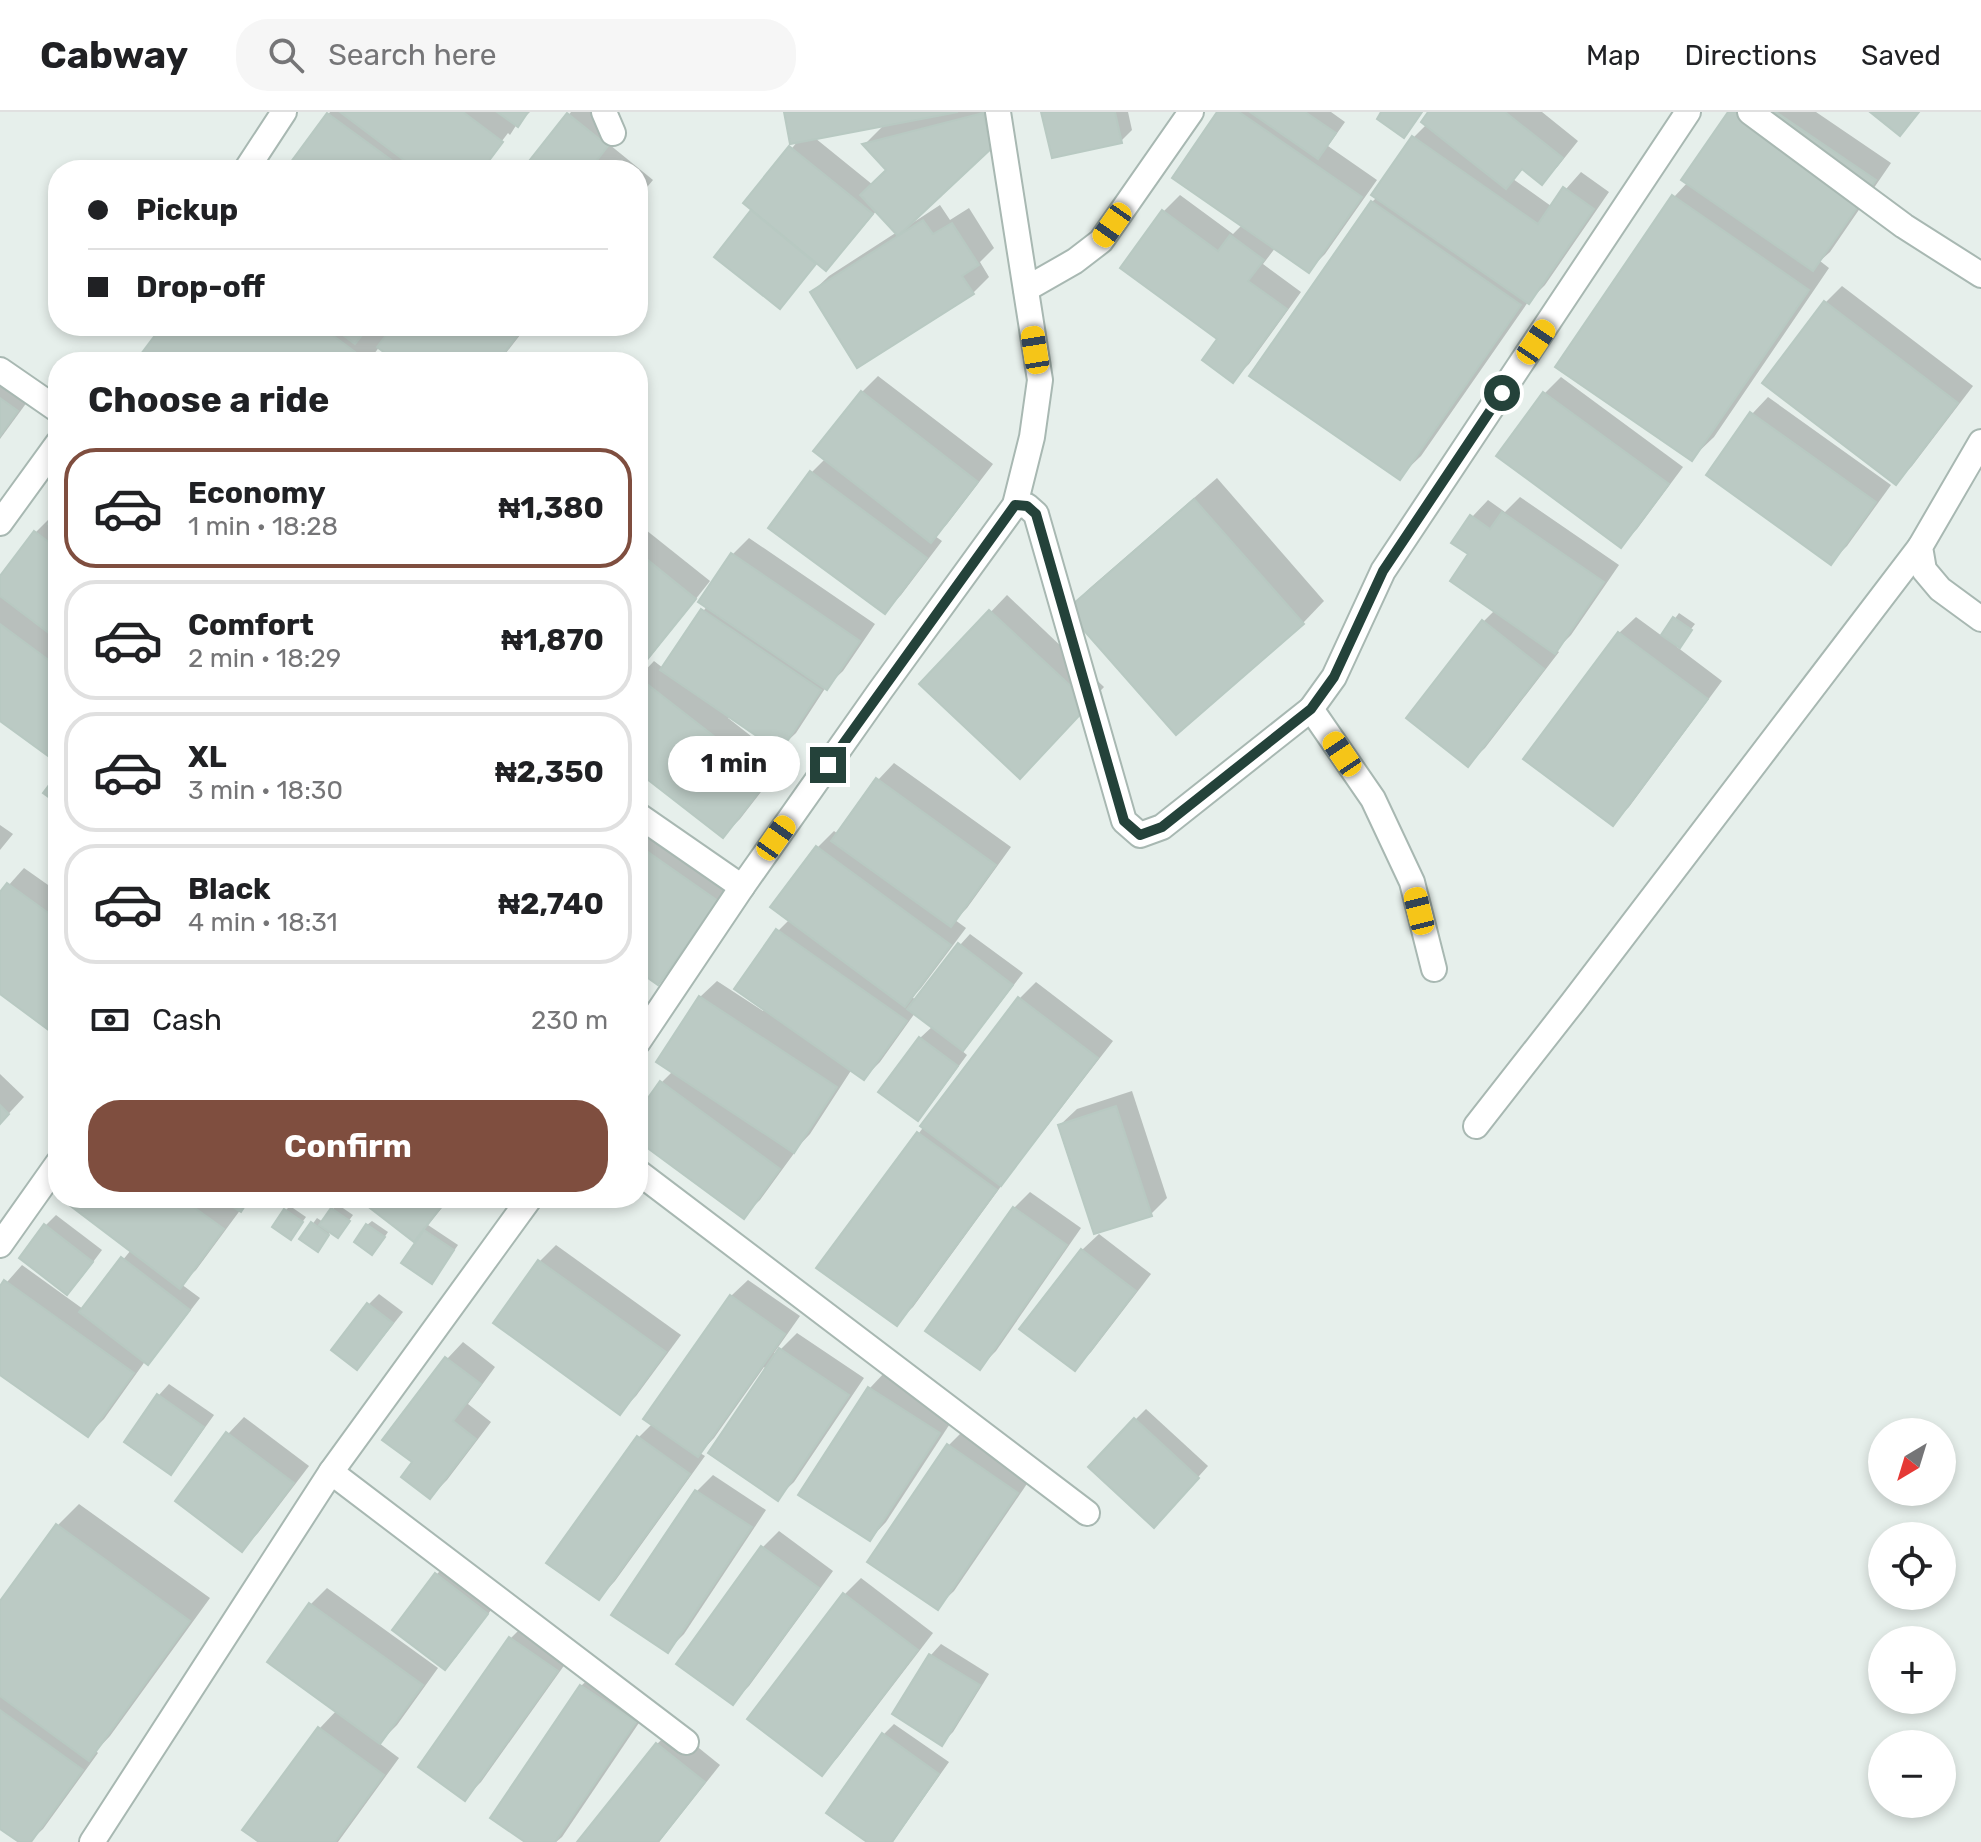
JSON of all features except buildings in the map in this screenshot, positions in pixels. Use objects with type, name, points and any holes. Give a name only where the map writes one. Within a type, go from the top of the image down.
[{"type":"street","points":[[253,160],[284,112]]},
{"type":"street","points":[[648,1027],[742,887],[1015,505],[1032,437],[1040,380],[998,112]]},
{"type":"street","points":[[1026,289],[1075,261],[1101,241],[1191,112]]},
{"type":"street","points":[[1015,505],[1027,506],[1036,514],[1124,821],[1140,835],[1162,827],[1311,709],[1334,677],[1383,571],[1688,112]]},
{"type":"street","points":[[1750,112],[1904,226],[1981,275]]},
{"type":"street","points":[[0,370],[48,403]]},
{"type":"street","points":[[1476,1126],[1920,547],[1981,442]]},
{"type":"street","points":[[0,523],[48,457]]},
{"type":"street","points":[[1920,547],[1924,570],[1940,589],[1981,619]]},
{"type":"street","points":[[1311,709],[1373,799],[1412,882],[1434,969]]},
{"type":"street","points":[[648,822],[742,887]]},
{"type":"street","points":[[0,1245],[48,1177]]},
{"type":"street","points":[[648,1180],[1087,1513]]},
{"type":"street","points":[[92,1842],[331,1472],[523,1208]]},
{"type":"street","points":[[331,1472],[686,1742]]},
{"type":"route","points":[[828,765],[1015,505],[1027,506],[1036,514],[1124,821],[1140,835],[1162,827],[1311,709],[1334,677],[1383,571],[1502,393]]}]
